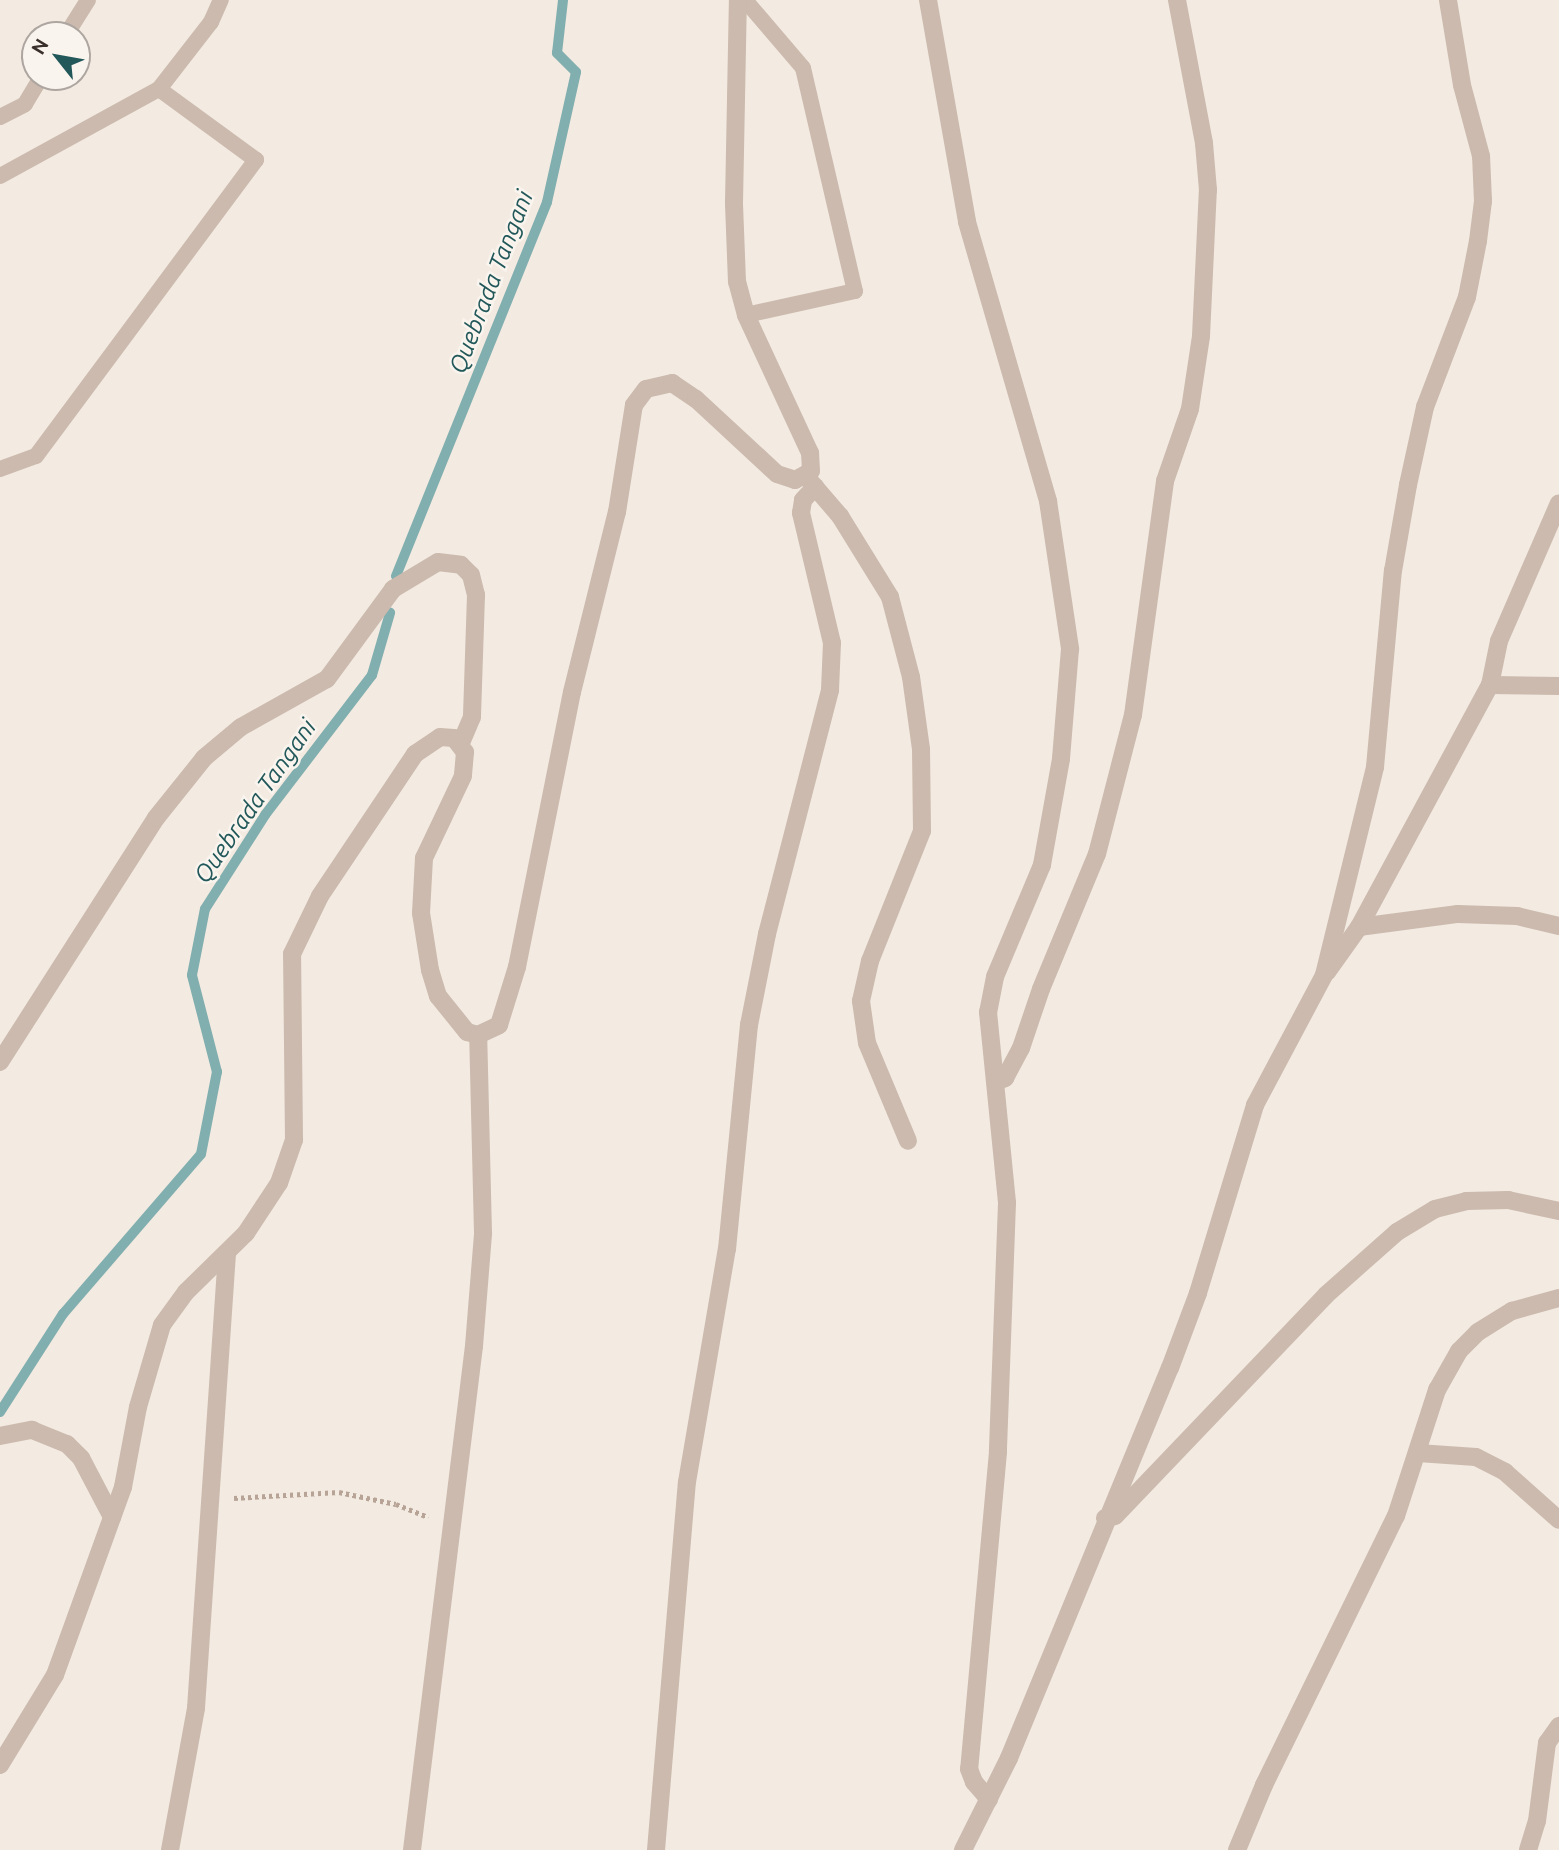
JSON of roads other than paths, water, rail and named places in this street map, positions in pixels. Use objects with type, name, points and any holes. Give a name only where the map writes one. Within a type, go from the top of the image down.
[{"type":"street","points":[[656,1850],[687,1482],[727,1249],[749,1025],[767,934],[831,690],[832,643],[801,513],[811,482],[810,453],[746,315],[735,256],[738,0]]},
{"type":"street","points":[[928,0],[967,222],[1048,501],[1070,649],[1061,759],[1042,865],[995,977],[988,1012],[998,1081],[1007,1203],[998,1452],[969,1769],[974,1782],[989,1799]]},
{"type":"street","points":[[998,1081],[1005,1078],[1021,1048],[1041,989],[1097,853],[1133,715],[1165,481],[1190,409],[1201,336],[1208,190],[1204,143],[1177,0]]},
{"type":"street","points":[[1324,975],[1375,767],[1393,571],[1408,485],[1425,407],[1467,297],[1478,241],[1483,201],[1481,156],[1462,85],[1448,0]]},
{"type":"street","points":[[478,1035],[499,1025],[517,967],[572,692],[624,479],[634,405],[646,389],[672,383],[696,399],[776,474],[811,482],[841,516],[890,597],[912,677],[921,749],[922,831],[870,961],[861,1001],[867,1043],[908,1141]]},
{"type":"street","points":[[963,1850],[989,1799],[1198,1293],[1255,1105],[1324,975],[1359,927],[1490,685],[1499,641],[1559,503]]},
{"type":"street","points":[[0,1062],[156,818],[204,758],[241,727],[327,679],[393,589],[438,562],[461,565],[471,575],[476,595],[472,718],[461,743],[465,752],[463,776],[424,859],[421,913],[438,996],[454,1021],[478,1035]]},
{"type":"street","points":[[1490,685],[1559,686]]},
{"type":"street","points":[[0,1765],[55,1675],[123,1487],[138,1407],[162,1325],[186,1292],[227,1254],[279,1183],[294,1140],[290,984],[292,954],[301,928],[415,754],[440,737],[461,743]]},
{"type":"street","points":[[1359,927],[1458,914],[1517,916],[1559,926]]},
{"type":"street","points":[[412,1850],[452,1527],[484,1233],[478,1035]]},
{"type":"street","points":[[1105,1518],[1115,1516],[1326,1295],[1397,1232],[1435,1209],[1466,1201],[1508,1200],[1559,1211]]},
{"type":"street","points":[[170,1850],[196,1708],[208,1497],[229,1279],[227,1254]]},
{"type":"street","points":[[1237,1850],[1264,1785],[1396,1516],[1437,1390],[1459,1352],[1478,1332],[1513,1311],[1559,1298]]},
{"type":"street","points":[[0,1436],[32,1430],[67,1444],[81,1458],[112,1517]]},
{"type":"street","points":[[1418,1452],[1476,1457],[1505,1472],[1559,1520]]},
{"type":"street","points":[[1528,1850],[1537,1821],[1547,1743],[1559,1726]]},
{"type":"lane","points":[[75,21],[88,0]]},
{"type":"lane","points":[[0,176],[159,89],[211,22],[221,0]]},
{"type":"lane","points":[[745,0],[803,68],[855,291],[746,315]]},
{"type":"lane","points":[[0,469],[36,456],[256,160],[159,89]]},
{"type":"lane","points":[[0,117],[25,104],[33,91]]},
{"type":"waterway","name":"Quebrada Tangani","points":[[396,576],[547,202],[576,72],[557,53],[563,0]]},
{"type":"waterway","name":"Quebrada Tangani","points":[[0,1412],[63,1314],[201,1154],[217,1072],[192,975],[205,909],[265,815],[372,675],[390,613]]}]
